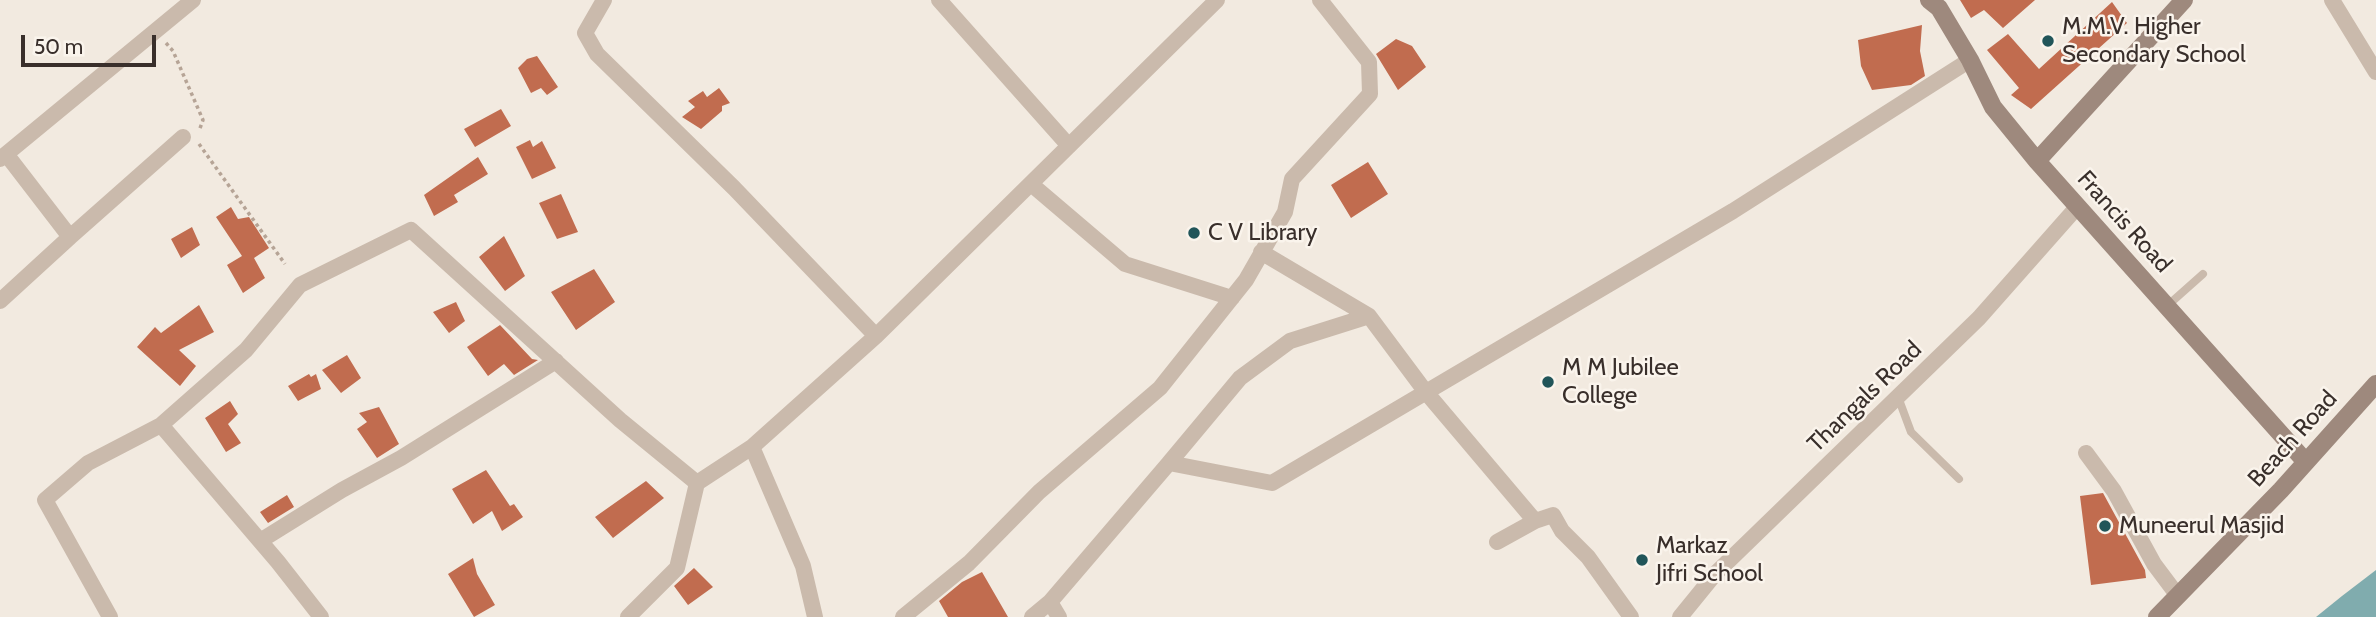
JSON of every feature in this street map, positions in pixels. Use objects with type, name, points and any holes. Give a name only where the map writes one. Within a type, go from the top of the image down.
[{"type":"main road","name":"Francis Road","points":[[1929,0],[1939,8],[1970,60],[1993,107],[2037,161],[2305,461]]},
{"type":"main road","points":[[2037,161],[2184,0]]},
{"type":"main road","name":"Beach Road","points":[[2157,617],[2273,499],[2376,384]]},
{"type":"street","points":[[70,237],[3,156],[193,0]]},
{"type":"street","points":[[604,0],[585,33],[597,54],[734,188],[876,337]]},
{"type":"street","points":[[939,0],[1069,146]]},
{"type":"street","points":[[903,617],[969,563],[1039,492],[1160,388],[1232,298],[1261,252],[1285,212],[1292,178],[1370,94],[1368,62],[1320,0]]},
{"type":"street","points":[[2332,0],[2376,72]]},
{"type":"street","points":[[628,617],[677,568],[697,484],[752,447],[876,337],[1069,146],[1207,3]]},
{"type":"street","points":[[1169,463],[1272,483],[1733,211],[1970,60]]},
{"type":"street","points":[[0,301],[183,137]]},
{"type":"street","points":[[1031,184],[1125,264],[1232,298]]},
{"type":"street","name":"Thangals Road","points":[[1680,617],[1715,574],[1979,318],[2078,206]]},
{"type":"street","points":[[110,617],[45,500],[88,463],[161,425],[246,350],[300,285],[411,230],[555,361],[697,484]]},
{"type":"street","points":[[1261,252],[1369,316],[1425,391],[1535,521]]},
{"type":"street","points":[[1032,617],[1050,602],[1240,378],[1290,341],[1369,316]]},
{"type":"street","points":[[260,541],[342,490],[401,458],[555,361]]},
{"type":"street","points":[[161,425],[321,617]]},
{"type":"street","points":[[752,447],[803,566],[815,617]]},
{"type":"street","points":[[2085,453],[2114,491],[2154,564],[2178,596]]},
{"type":"street","points":[[1497,541],[1535,521],[1553,515],[1562,531],[1588,557],[1631,617]]},
{"type":"street","points":[[1050,602],[1059,617]]},
{"type":"lane","points":[[2167,306],[2203,274]]},
{"type":"lane","points":[[1898,397],[1911,432],[1959,479]]},
{"type":"path","points":[[155,32],[173,51],[203,120],[196,141],[285,264]]},
{"type":"water","points":[[2376,570],[2376,617],[2316,617],[2342,596]]},
{"type":"building","points":[[1960,0],[2035,0],[2003,28],[1984,10],[1971,18]]},
{"type":"building","points":[[2112,2],[2127,23],[2031,109],[2011,95],[2019,88],[1987,50],[2008,34],[2039,69]]},
{"type":"building","points":[[1922,25],[1920,51],[1925,76],[1911,85],[1872,90],[1861,66],[1858,40]]},
{"type":"building","points":[[1396,39],[1412,46],[1426,67],[1398,90],[1376,54]]},
{"type":"building","points":[[537,56],[558,87],[547,95],[541,88],[531,93],[518,68],[527,59]]},
{"type":"building","points":[[719,88],[730,103],[722,106],[722,111],[701,129],[682,117],[695,107],[688,101],[703,91],[707,97]]},
{"type":"building","points":[[501,109],[511,126],[475,147],[464,129]]},
{"type":"building","points":[[530,140],[533,147],[542,141],[556,168],[532,179],[516,147]]},
{"type":"building","points":[[478,157],[488,174],[454,195],[458,202],[434,216],[424,195]]},
{"type":"building","points":[[1368,162],[1388,194],[1351,218],[1331,185]]},
{"type":"building","points":[[561,194],[578,232],[557,239],[539,203]]},
{"type":"building","points":[[231,207],[238,219],[249,217],[269,248],[254,258],[265,278],[243,293],[227,265],[242,256],[216,217]]},
{"type":"building","points":[[192,227],[200,245],[181,258],[171,239]]},
{"type":"building","points":[[504,236],[525,276],[505,291],[479,257]]},
{"type":"building","points":[[594,269],[615,302],[576,330],[551,292]]},
{"type":"building","points":[[456,302],[465,321],[449,333],[433,312]]},
{"type":"building","points":[[199,305],[214,332],[179,350],[196,366],[180,386],[137,347],[155,327],[161,333]]},
{"type":"building","points":[[500,325],[532,359],[538,360],[514,375],[504,364],[488,376],[467,347]]},
{"type":"building","points":[[347,355],[361,378],[341,393],[322,370]]},
{"type":"building","points":[[309,374],[311,377],[316,374],[321,389],[298,401],[288,386]]},
{"type":"building","points":[[230,401],[238,414],[228,424],[241,443],[226,452],[205,418]]},
{"type":"building","points":[[379,407],[399,444],[377,458],[357,429],[367,422],[359,413]]},
{"type":"building","points":[[486,470],[510,506],[514,504],[523,517],[502,531],[492,511],[473,524],[452,489]]},
{"type":"building","points":[[646,481],[664,498],[613,538],[595,517]]},
{"type":"building","name":"Muneerul Masjid","points":[[2103,493],[2145,570],[2146,578],[2091,585],[2080,496]]},
{"type":"building","points":[[287,495],[294,507],[268,523],[260,512]]},
{"type":"building","points":[[473,558],[477,574],[495,605],[474,617],[448,574]]},
{"type":"building","points":[[694,568],[713,587],[688,605],[674,586]]},
{"type":"building","points":[[982,572],[1008,617],[948,617],[939,601],[962,582]]},
{"type":"place","name":"M.M.V. Higher Secondary School","points":[[2048,41]]},
{"type":"place","name":"C V Library","points":[[1194,233]]},
{"type":"place","name":"M M Jubilee College","points":[[1548,382]]},
{"type":"place","name":"Muneerul Masjid","points":[[2105,526]]},
{"type":"place","name":"Markaz Jifri School","points":[[1642,560]]}]
